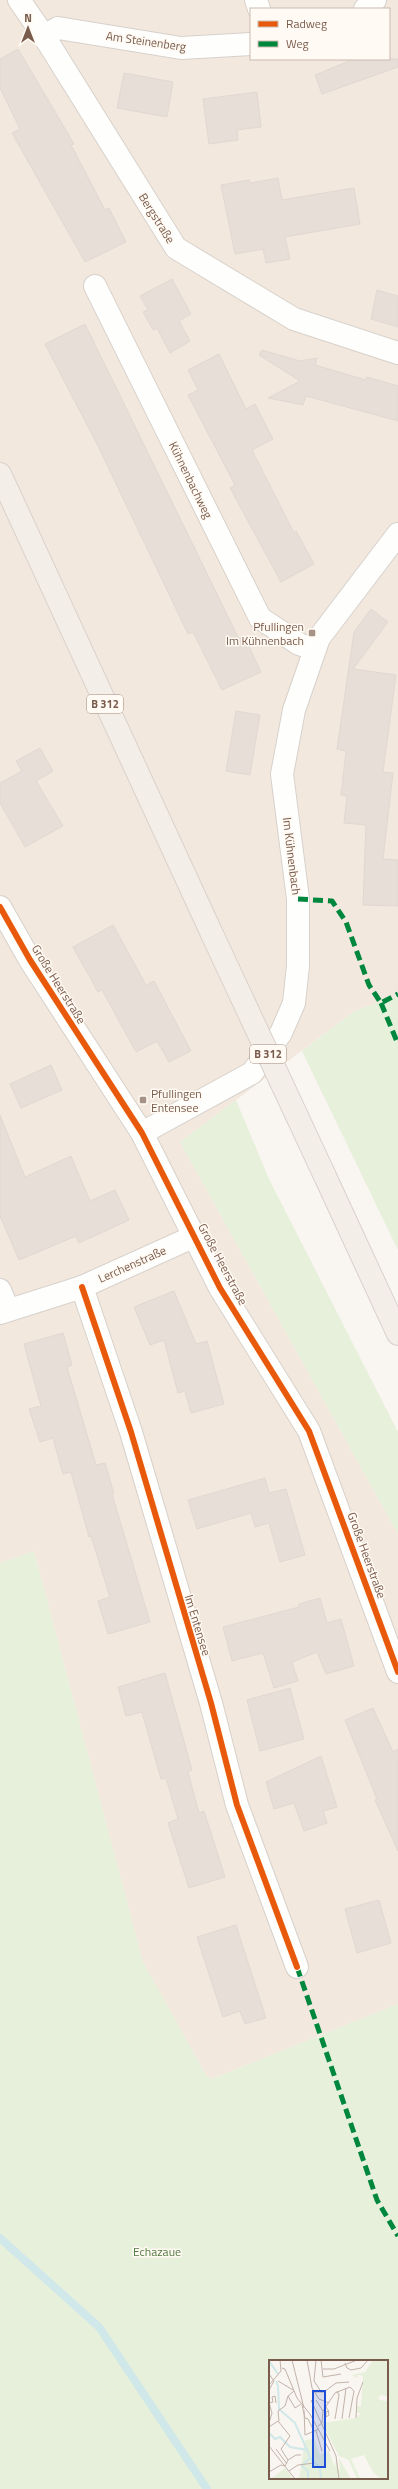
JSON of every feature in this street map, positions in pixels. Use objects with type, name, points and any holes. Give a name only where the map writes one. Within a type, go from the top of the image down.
[{"type":"main road","name":"B 312","points":[[0,474],[398,1334]]},
{"type":"street","name":"Bergstraße","points":[[19,0],[44,36],[176,248],[294,319],[398,352]]},
{"type":"street","points":[[366,8],[375,0]]},
{"type":"street","name":"Am Steinenberg","points":[[44,36],[58,28],[181,48],[250,44]]},
{"type":"street","name":"Kühnenbachweg","points":[[95,286],[260,618],[299,644],[314,649]]},
{"type":"street","name":"Im Kühnenbach","points":[[142,1133],[190,1109],[252,1073],[281,1033],[294,1003],[298,966],[298,899],[282,774],[294,710],[319,638],[398,534]]},
{"type":"street","name":"Große Heerstraße","points":[[0,907],[30,960],[142,1133],[220,1288],[309,1431],[398,1672]]},
{"type":"street","name":"Lerchenstraße","points":[[4,1312],[82,1287],[195,1236]]},
{"type":"street","name":"Im Entensee","points":[[82,1287],[131,1432],[211,1703],[237,1805],[297,1967]]},
{"type":"street","points":[[0,1290],[4,1312]]},
{"type":"shaded area","points":[[0,0],[398,0],[398,995],[355,1011],[180,1142],[398,1534],[398,2004],[209,2080],[143,1963],[34,1551],[0,1563]]},
{"type":"green space","points":[[398,995],[398,1250],[302,1051],[355,1011]]},
{"type":"green space","points":[[236,1100],[269,1179],[398,1432],[398,1534],[180,1142]]},
{"type":"green space","name":"Echazaue","points":[[34,1551],[143,1962],[206,2075],[212,2079],[398,2004],[398,2489],[0,2489],[0,1563]]},
{"type":"building","points":[[18,49],[74,144],[71,145],[105,210],[109,208],[126,242],[85,262],[12,133],[20,129],[0,88],[0,59]]},
{"type":"building","points":[[398,59],[398,67],[322,94],[315,75],[352,60]]},
{"type":"building","points":[[124,73],[173,82],[167,117],[117,108]]},
{"type":"building","points":[[257,92],[261,127],[237,130],[238,140],[209,144],[203,99]]},
{"type":"building","points":[[278,178],[282,200],[354,188],[360,224],[285,237],[290,259],[266,263],[263,249],[235,254],[221,185],[249,180],[250,183]]},
{"type":"building","points":[[172,279],[191,314],[179,321],[190,341],[170,353],[157,328],[153,330],[143,312],[148,310],[140,296]]},
{"type":"building","points":[[377,290],[398,296],[398,327],[371,319]]},
{"type":"building","points":[[85,324],[239,639],[244,636],[261,672],[222,690],[193,632],[188,634],[97,444],[45,344]]},
{"type":"building","points":[[262,350],[300,361],[317,358],[315,365],[366,380],[367,377],[398,386],[398,421],[306,396],[303,405],[268,398],[300,381],[259,355]]},
{"type":"building","points":[[219,354],[246,409],[255,404],[273,439],[252,450],[294,533],[296,531],[314,564],[281,582],[230,488],[235,485],[188,395],[198,390],[188,370]]},
{"type":"building","points":[[371,609],[388,622],[353,669],[396,675],[383,772],[393,773],[383,859],[398,860],[398,906],[363,905],[366,825],[344,823],[347,796],[341,795],[346,751],[337,749],[354,632]]},
{"type":"building","points":[[236,711],[260,715],[250,775],[226,771]]},
{"type":"building","points":[[40,748],[53,771],[36,781],[63,826],[25,847],[0,803],[0,783],[22,771],[16,761]]},
{"type":"building","points":[[113,925],[146,985],[154,981],[191,1051],[169,1062],[157,1041],[136,1052],[102,990],[98,992],[73,947]]},
{"type":"building","points":[[51,1065],[62,1090],[21,1108],[10,1084]]},
{"type":"building","points":[[0,1115],[25,1177],[71,1156],[90,1201],[115,1190],[129,1220],[79,1243],[76,1236],[19,1260],[0,1216]]},
{"type":"building","points":[[174,1291],[196,1344],[207,1341],[224,1404],[191,1413],[185,1391],[178,1393],[164,1340],[150,1345],[134,1307]]},
{"type":"building","points":[[63,1333],[72,1365],[67,1367],[96,1465],[105,1463],[114,1494],[112,1494],[150,1622],[108,1634],[98,1601],[110,1597],[91,1536],[89,1537],[71,1472],[63,1474],[53,1438],[40,1442],[29,1409],[41,1406],[24,1344]]},
{"type":"building","points":[[265,1478],[269,1493],[286,1489],[305,1555],[280,1562],[269,1523],[255,1527],[251,1513],[197,1529],[188,1500]]},
{"type":"building","points":[[320,1598],[327,1623],[341,1619],[354,1666],[326,1674],[317,1652],[292,1662],[298,1681],[274,1688],[263,1653],[232,1661],[223,1627],[299,1607],[299,1604]]},
{"type":"building","points":[[165,1673],[192,1770],[188,1772],[199,1813],[204,1811],[225,1877],[189,1888],[168,1823],[178,1819],[166,1778],[161,1779],[142,1712],[126,1716],[118,1687]]},
{"type":"building","points":[[290,1688],[304,1739],[260,1751],[247,1700]]},
{"type":"building","points":[[373,1708],[393,1752],[398,1749],[398,1851],[375,1800],[377,1799],[345,1720]]},
{"type":"building","points":[[321,1756],[337,1807],[323,1811],[327,1823],[304,1831],[294,1803],[274,1809],[266,1782]]},
{"type":"building","points":[[379,1900],[391,1943],[357,1953],[345,1909]]},
{"type":"building","points":[[236,1925],[266,2018],[245,2024],[240,2011],[223,2017],[197,1937]]},
{"type":"waterway","points":[[0,2238],[99,2327],[207,2489]]},
{"type":"marked path","points":[[298,899],[332,901],[346,922],[369,985],[381,1003],[398,994]]},
{"type":"marked path","points":[[381,1003],[398,1044]]},
{"type":"marked path","points":[[297,1967],[377,2200],[398,2236]]},
{"type":"cycle path","points":[[0,907],[30,960],[142,1133],[220,1288],[309,1431],[398,1672]]},
{"type":"cycle path","points":[[82,1287],[131,1432],[211,1703],[237,1805],[297,1967]]},
{"type":"place","name":"Pfullingen Im Kühnenbach","points":[[312,633]]},
{"type":"place","name":"Pfullingen Entensee","points":[[143,1100]]}]
